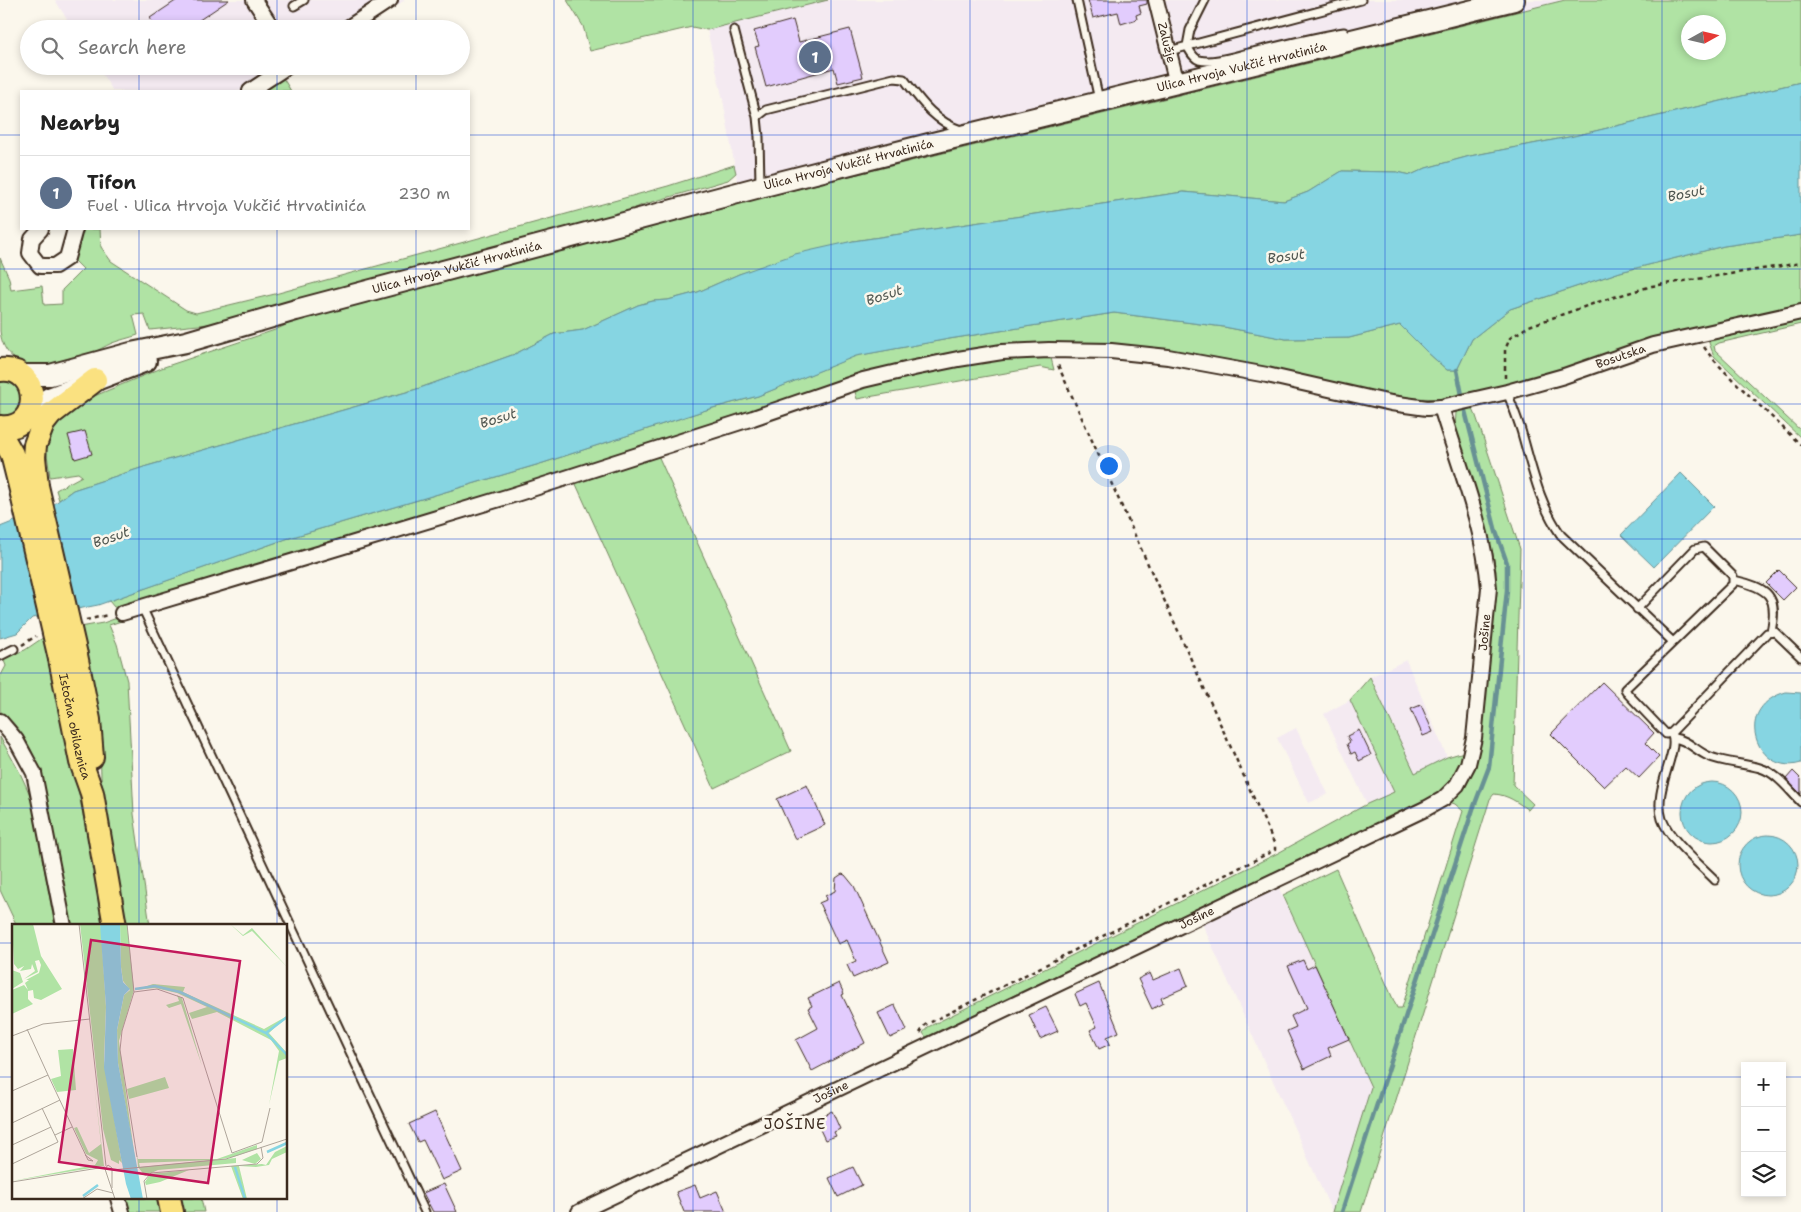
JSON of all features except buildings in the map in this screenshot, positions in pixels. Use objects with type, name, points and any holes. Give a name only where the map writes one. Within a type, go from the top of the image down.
[{"type":"main road","name":"Ulica Hrvoja Vukčić Hrvatinića","points":[[8,367],[33,376],[63,372],[131,353],[186,342],[296,310],[760,187],[1514,0]]},
{"type":"main road","name":"Ulica Hrvoja Vukčić Hrvatinića","points":[[28,414],[48,398],[150,360],[186,342]]},
{"type":"main road","points":[[8,367],[28,382],[32,391],[33,401],[28,414],[24,440],[29,488]]},
{"type":"main road","points":[[29,488],[35,445],[43,424],[51,414],[95,380]]},
{"type":"main road","points":[[0,428],[12,427],[20,423],[28,414]]},
{"type":"main road","points":[[0,433],[29,488]]},
{"type":"main road","name":"Istočna obilaznica","points":[[29,488],[68,657],[81,762],[92,793],[115,924]]},
{"type":"street","points":[[254,0],[267,20]]},
{"type":"street","points":[[360,20],[390,0]]},
{"type":"street","name":"Zalužje","points":[[1156,0],[1177,84]]},
{"type":"street","points":[[252,90],[274,75]]},
{"type":"street","points":[[41,230],[32,239],[30,253],[40,266],[55,266],[67,258],[75,230]]},
{"type":"street","name":"Bosutska","points":[[122,614],[512,495],[753,418],[863,380],[967,357],[1002,352],[1053,350],[1111,351],[1168,357],[1391,403],[1427,408],[1441,407],[1508,392],[1564,376],[1617,356],[1698,334],[1801,312]]},
{"type":"street","name":"Jošine","points":[[579,1212],[1443,799],[1457,785],[1468,764],[1474,738],[1489,588],[1482,538],[1441,407]]},
{"type":"street","points":[[0,722],[16,740],[34,773],[64,924]]},
{"type":"lane","points":[[294,6],[304,0]]},
{"type":"lane","points":[[1077,0],[1100,102]]},
{"type":"lane","points":[[1205,0],[1190,30],[1187,46],[1198,60],[1226,58],[1330,34],[1352,31],[1366,37]]},
{"type":"lane","points":[[1169,50],[1361,0]]},
{"type":"lane","points":[[734,30],[757,117],[760,187]]},
{"type":"lane","points":[[757,117],[766,110],[894,78],[904,79],[919,100],[948,126],[970,134]]},
{"type":"lane","points":[[1508,392],[1536,487],[1553,525],[1561,535],[1673,642]]},
{"type":"lane","points":[[1637,608],[1700,546],[1704,547],[1733,576],[1733,584],[1625,688],[1628,694],[1666,734],[1683,739],[1706,755],[1716,759],[1768,771],[1801,802]]},
{"type":"lane","points":[[1734,580],[1754,585],[1762,589],[1769,596],[1774,604],[1774,618],[1770,632]]},
{"type":"lane","points":[[142,607],[425,1212]]},
{"type":"lane","points":[[1715,880],[1670,833],[1661,817],[1660,791],[1674,747],[1673,736],[1767,633],[1775,632],[1801,656]]},
{"type":"lane","points":[[0,656],[14,649]]},
{"type":"path","points":[[1508,392],[1504,372],[1505,350],[1510,338],[1529,326],[1604,300],[1652,286],[1801,263]]},
{"type":"path","points":[[1698,334],[1712,358],[1801,445]]},
{"type":"path","points":[[923,1048],[918,1037],[925,1025],[1275,850],[1271,836],[1057,365],[1053,350]]},
{"type":"shaded area","points":[[55,0],[405,0],[374,20],[67,20]]},
{"type":"shaded area","points":[[828,0],[1565,0],[741,202],[723,100],[707,30]]},
{"type":"shaded area","points":[[103,75],[288,75],[266,90],[112,90]]},
{"type":"shaded area","points":[[1406,660],[1447,757],[1415,773],[1370,677]]},
{"type":"shaded area","points":[[1350,700],[1394,792],[1367,804],[1324,714]]},
{"type":"shaded area","points":[[1296,728],[1328,794],[1309,803],[1277,738]]},
{"type":"shaded area","points":[[1277,884],[1371,1088],[1332,1212],[1200,919]]},
{"type":"green space","points":[[567,0],[828,0],[707,30],[692,27],[590,51],[583,26]]},
{"type":"green space","points":[[1565,0],[1801,0],[1801,82],[1574,136],[1470,156],[1426,168],[1411,175],[1397,172],[1342,171],[1308,192],[1284,201],[1183,192],[853,241],[739,274],[698,292],[638,305],[583,330],[554,334],[515,354],[417,389],[147,466],[73,490],[59,500],[56,490],[82,476],[78,473],[50,477],[46,446],[49,427],[68,407],[164,367],[275,330],[301,318],[517,258]]},
{"type":"green space","points":[[283,78],[290,90],[265,90]]},
{"type":"green space","points":[[734,165],[736,173],[728,180],[642,205],[621,215],[218,323],[150,330],[144,314],[133,315],[138,335],[112,343],[94,352],[65,362],[50,365],[23,363],[12,357],[4,347],[0,331],[0,258],[9,278],[11,290],[42,286],[44,305],[62,304],[62,290],[83,269],[73,259],[82,230],[100,230],[101,247],[111,261],[186,310],[196,313],[275,294],[668,186]]},
{"type":"green space","points":[[1801,235],[1801,305],[1689,330],[1626,347],[1519,384],[1452,399],[1407,398],[1367,393],[1193,354],[1136,346],[1063,343],[1029,344],[958,353],[121,608],[114,607],[109,601],[286,539],[543,463],[709,409],[758,396],[855,356],[1114,313],[1224,327],[1286,339],[1349,338],[1400,325],[1447,370],[1457,370],[1472,339],[1510,309],[1620,272],[1724,246]]},
{"type":"green space","points":[[1801,317],[1801,324],[1719,343],[1714,346],[1715,350],[1801,431],[1801,438],[1714,356],[1708,340],[1714,336]]},
{"type":"green space","points":[[1050,354],[1054,370],[1040,367],[857,399],[854,388],[981,359]]},
{"type":"green space","points":[[0,380],[12,382],[21,391],[22,403],[15,414],[0,417]]},
{"type":"green space","points":[[1472,407],[1520,549],[1513,785],[1533,804],[1528,810],[1508,797],[1494,794],[1490,799],[1361,1212],[1332,1212],[1371,1087],[1283,895],[1336,869],[1397,1008],[1402,1008],[1463,811],[1455,804],[1449,802],[1482,724],[1495,603],[1496,571],[1493,554],[1455,430],[1456,412]]},
{"type":"green space","points":[[657,453],[791,751],[714,788],[575,482]]},
{"type":"green space","points":[[134,612],[140,615],[109,625],[117,644],[127,681],[134,814],[150,924],[123,924],[105,819],[100,738],[72,759],[105,924],[71,924],[39,770],[33,753],[24,737],[0,711],[0,677],[6,666],[3,658],[25,650],[47,635],[103,623]]},
{"type":"green space","points":[[1370,677],[1415,773],[1447,757],[1464,752],[1455,777],[1440,793],[1425,803],[1257,880],[926,1037],[923,1033],[928,1027],[1278,853],[1367,804],[1394,792],[1350,700]]},
{"type":"green space","points":[[0,737],[31,797],[55,924],[16,924],[0,890]]},
{"type":"green space","points":[[126,1200],[159,1200],[162,1212],[129,1212]]},
{"type":"green space","points":[[180,1200],[201,1200],[204,1212],[183,1212]]},
{"type":"water","name":"Bosut","points":[[1801,82],[1801,235],[1724,246],[1620,272],[1510,309],[1472,339],[1457,370],[1447,370],[1400,325],[1349,338],[1286,339],[1224,327],[1114,313],[856,356],[758,396],[709,409],[543,463],[286,539],[98,605],[32,618],[17,633],[0,638],[0,527],[50,507],[73,490],[147,466],[417,389],[515,354],[554,334],[583,330],[638,305],[698,292],[739,274],[795,254],[853,241],[1183,192],[1284,201],[1308,192],[1342,171],[1397,172],[1411,175],[1426,168],[1470,156],[1574,136]]},
{"type":"water","points":[[1681,473],[1714,506],[1654,567],[1621,535]]},
{"type":"water","points":[[1786,692],[1801,693],[1801,763],[1786,765],[1773,760],[1763,751],[1756,739],[1755,725],[1759,712],[1769,700]]},
{"type":"water","points":[[1712,782],[1729,787],[1737,795],[1742,812],[1737,829],[1729,837],[1712,842],[1695,837],[1687,829],[1682,812],[1687,795],[1695,787]]},
{"type":"water","points":[[1762,835],[1774,835],[1785,840],[1793,848],[1798,859],[1796,877],[1785,890],[1774,895],[1762,895],[1751,890],[1743,882],[1738,871],[1738,859],[1743,848],[1751,840]]},
{"type":"waterway","points":[[1457,370],[1462,395]]},
{"type":"waterway","points":[[1342,1212],[1473,809],[1489,767],[1507,590],[1507,563],[1496,532],[1465,411]]},
{"type":"place","name":"Tifon","points":[[815,57]]},
{"type":"district","name":"JOŠINE","points":[[795,1124]]}]
